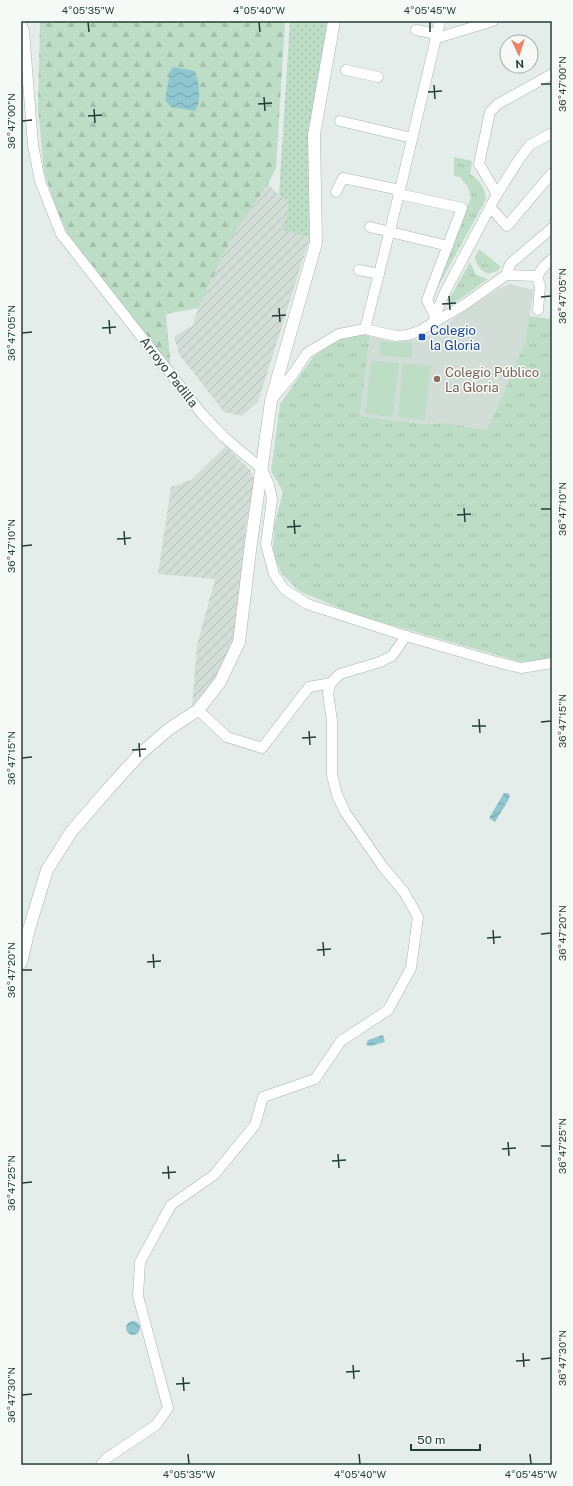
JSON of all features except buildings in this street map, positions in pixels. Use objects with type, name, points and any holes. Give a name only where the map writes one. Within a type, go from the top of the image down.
[{"type":"street","points":[[21,963],[47,870],[71,832],[140,754],[169,729],[198,710],[220,682],[239,642],[271,401],[316,243],[314,135],[334,21]]},
{"type":"street","points":[[365,329],[390,233],[440,21]]},
{"type":"street","points":[[436,38],[493,21]]},
{"type":"street","name":"Arroyo Padilla","points":[[21,24],[24,31],[33,145],[40,181],[61,234],[202,414],[224,437],[262,469],[269,485],[272,499],[266,544],[274,574],[284,589],[307,604],[406,636],[521,668],[552,663]]},
{"type":"street","points":[[416,30],[432,33],[436,38]]},
{"type":"street","points":[[346,70],[378,77]]},
{"type":"street","points":[[497,194],[479,164],[490,112],[498,104],[552,74]]},
{"type":"street","points":[[340,121],[412,138]]},
{"type":"street","points":[[433,320],[444,294],[497,194],[530,144],[552,133]]},
{"type":"street","points":[[490,207],[507,226],[552,173]]},
{"type":"street","points":[[336,192],[344,178],[395,189],[399,194],[462,208],[427,300],[433,320]]},
{"type":"street","points":[[370,227],[448,246]]},
{"type":"street","points":[[271,401],[293,374],[307,353],[339,334],[365,329],[396,336],[408,335],[433,320],[464,305],[506,275],[510,264],[552,228]]},
{"type":"street","points":[[537,276],[545,265],[552,259]]},
{"type":"street","points":[[359,270],[379,274]]},
{"type":"street","points":[[506,275],[537,276]]},
{"type":"street","points":[[537,276],[540,286],[538,310]]},
{"type":"street","points":[[101,1465],[107,1458],[156,1425],[168,1408],[138,1296],[140,1262],[171,1205],[214,1175],[255,1125],[262,1098],[315,1079],[341,1041],[388,1010],[410,968],[418,917],[404,892],[383,867],[345,812],[337,795],[332,775],[332,721],[328,693],[331,683],[340,674],[380,662],[392,656],[406,636]]},
{"type":"street","points":[[198,710],[227,737],[262,748],[309,687],[331,683]]},
{"type":"shaded area","points":[[268,184],[279,195],[288,200],[288,215],[303,234],[310,237],[258,402],[242,416],[224,412],[179,354],[174,337],[193,325],[198,308],[232,237]]},
{"type":"shaded area","name":"Colegio Público La Gloria","points":[[510,284],[534,290],[525,343],[487,430],[446,423],[425,424],[360,416],[370,336],[395,342],[425,337],[440,329],[499,288]]},
{"type":"shaded area","points":[[226,446],[250,470],[255,481],[246,526],[236,642],[215,680],[192,707],[197,645],[215,579],[158,574],[171,487],[191,480]]},
{"type":"green space","points":[[43,21],[285,21],[276,168],[268,184],[232,237],[198,308],[166,314],[171,371],[69,237],[57,211],[44,172],[38,107],[40,23]]},
{"type":"green space","points":[[290,21],[334,21],[314,135],[316,239],[281,229],[288,215],[288,200],[279,195]]},
{"type":"green space","points":[[454,157],[472,161],[470,174],[477,179],[481,185],[486,199],[433,296],[471,197],[468,187],[460,177],[454,176]]},
{"type":"green space","points":[[479,249],[501,267],[497,271],[488,274],[479,267],[475,257]]},
{"type":"green space","points":[[470,262],[476,275],[488,279],[451,304],[449,300]]},
{"type":"green space","points":[[529,316],[552,319],[552,659],[521,662],[356,615],[299,591],[282,574],[273,555],[274,526],[283,492],[271,471],[280,404],[313,357],[337,339],[361,333],[370,336],[360,416],[425,424],[446,423],[487,430],[525,343]]},
{"type":"green space","points":[[380,341],[412,343],[412,358],[379,356]]},
{"type":"green space","points":[[371,360],[399,363],[393,417],[365,414]]},
{"type":"green space","points":[[403,363],[431,366],[425,420],[398,417]]},
{"type":"water","points":[[173,67],[195,71],[199,86],[199,102],[195,111],[171,107],[165,100],[170,72]]},
{"type":"water","points":[[504,793],[510,795],[509,799],[495,822],[489,818]]},
{"type":"water","points":[[383,1035],[385,1042],[371,1046],[366,1045],[368,1040]]},
{"type":"water","points":[[133,1321],[138,1323],[140,1328],[138,1333],[133,1335],[128,1333],[126,1328],[128,1323]]},
{"type":"place","name":"Colegio la Gloria","points":[[422,337]]},
{"type":"place","name":"Colegio Público La Gloria","points":[[437,379]]}]
